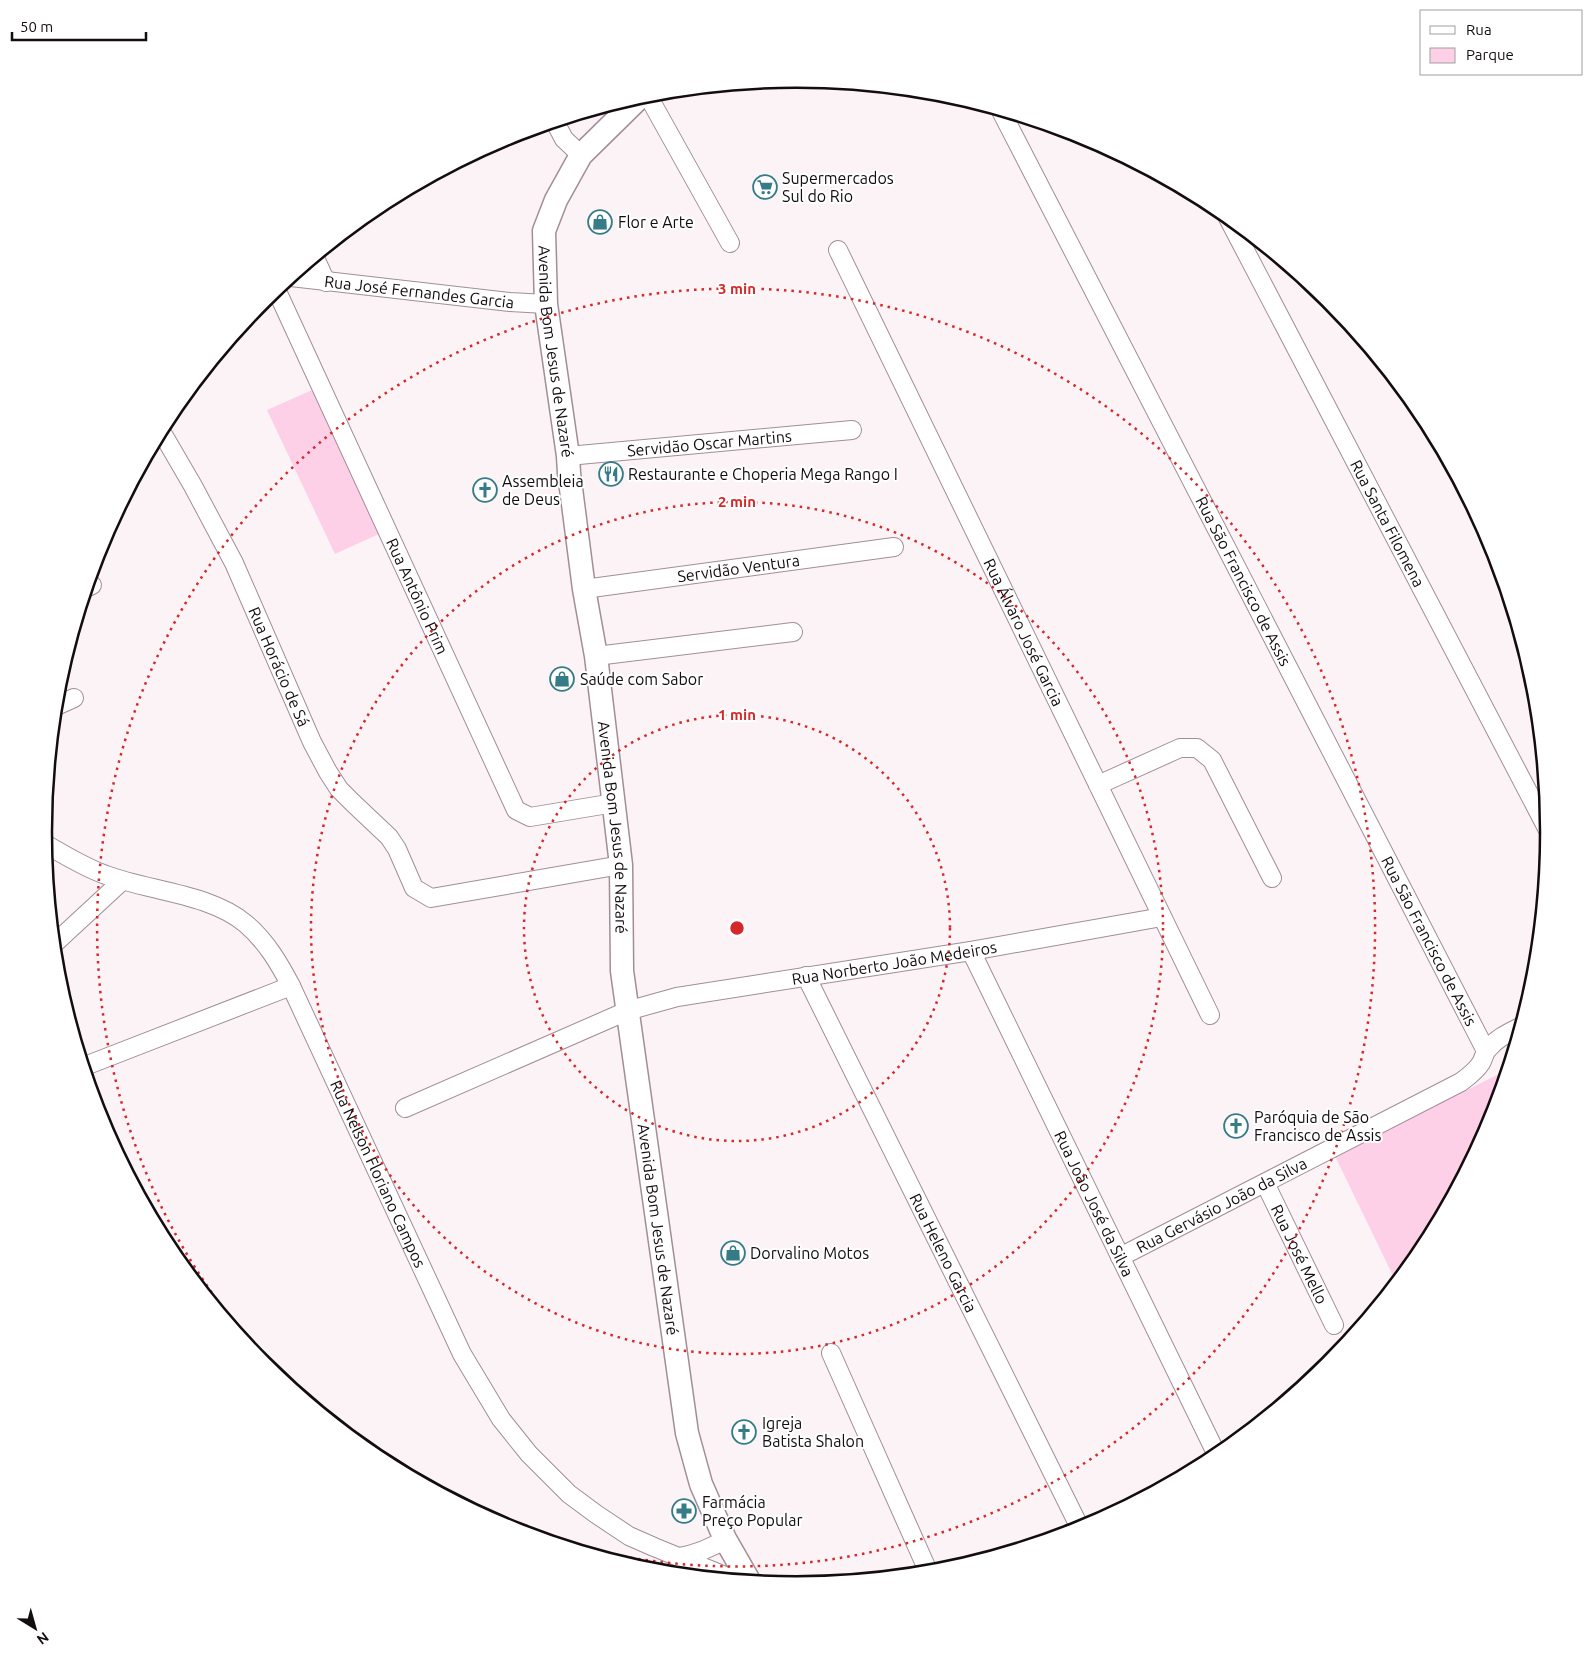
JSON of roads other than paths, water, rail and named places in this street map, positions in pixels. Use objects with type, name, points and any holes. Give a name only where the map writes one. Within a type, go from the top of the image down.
[{"type":"main road","name":"Avenida Bom Jesus de Nazaré","points":[[629,107],[581,155],[556,200],[544,231],[546,304],[568,456],[584,589],[596,656],[614,803],[621,865],[622,971],[687,1433],[700,1484],[725,1539],[745,1574]]},
{"type":"street","points":[[651,102],[730,243]]},
{"type":"street","name":"Rua São Francisco de Assis","points":[[1004,118],[1486,1051]]},
{"type":"street","points":[[558,127],[564,139],[581,155]]},
{"type":"street","name":"Rua Santa Filomena","points":[[1235,231],[1540,814]]},
{"type":"street","name":"Rua Álvaro José Garcia","points":[[838,250],[1210,1015]]},
{"type":"street","points":[[317,263],[326,282]]},
{"type":"street","name":"Rua José Fernandes Garcia","points":[[299,278],[510,302],[546,304]]},
{"type":"street","name":"Rua Antônio Prim","points":[[279,296],[516,810],[530,817],[614,803]]},
{"type":"street","name":"Servidão Oscar Martins","points":[[568,456],[852,430]]},
{"type":"street","name":"Rua Horácio de Sá","points":[[165,438],[194,486],[234,563],[312,742],[328,772],[339,789],[389,837],[397,849],[414,888],[431,898],[621,865]]},
{"type":"street","name":"Servidão Ventura","points":[[584,589],[894,547]]},
{"type":"street","points":[[596,656],[794,632]]},
{"type":"street","points":[[64,702],[74,698]]},
{"type":"street","points":[[1098,785],[1180,748],[1197,748],[1212,760],[1272,878]]},
{"type":"street","name":"Rua Nelson Floriano Campos","points":[[53,848],[86,867],[122,881],[185,897],[229,912],[246,924],[260,938],[272,953],[291,986],[462,1354],[501,1419],[529,1454],[569,1494],[596,1514],[629,1536],[711,1570]]},
{"type":"street","points":[[60,938],[122,881]]},
{"type":"street","name":"Rua Norberto João Medeiros","points":[[405,1108],[628,1011],[677,998],[971,951],[1162,916]]},
{"type":"street","name":"Rua João José da Silva","points":[[971,951],[1213,1448]]},
{"type":"street","name":"Rua Heleno Garcia","points":[[806,976],[1076,1521]]},
{"type":"street","points":[[90,1064],[291,986]]},
{"type":"street","name":"Rua Gervásio João da Silva","points":[[1120,1257],[1461,1082],[1474,1072],[1482,1062],[1486,1051],[1504,1034],[1513,1030]]},
{"type":"street","name":"Rua José Mello","points":[[1265,1183],[1334,1325]]},
{"type":"street","points":[[831,1353],[925,1564]]},
{"type":"street","points":[[679,1557],[696,1554],[711,1548],[725,1539]]},
{"type":"place","name":"Supermercados Sul do Rio","points":[[765,187]]},
{"type":"place","name":"Flor e Arte","points":[[600,222]]},
{"type":"place","name":"Restaurante e Choperia Mega Rango I","points":[[611,474]]},
{"type":"place","name":"Assembleia de Deus","points":[[485,490]]},
{"type":"place","name":"Saúde com Sabor","points":[[562,679]]},
{"type":"place","name":"Paróquia de São Francisco de Assis","points":[[1236,1126]]},
{"type":"place","name":"Dorvalino Motos","points":[[733,1253]]},
{"type":"place","name":"Igreja Batista Shalon","points":[[744,1432]]},
{"type":"place","name":"Farmácia Preço Popular","points":[[684,1511]]}]
